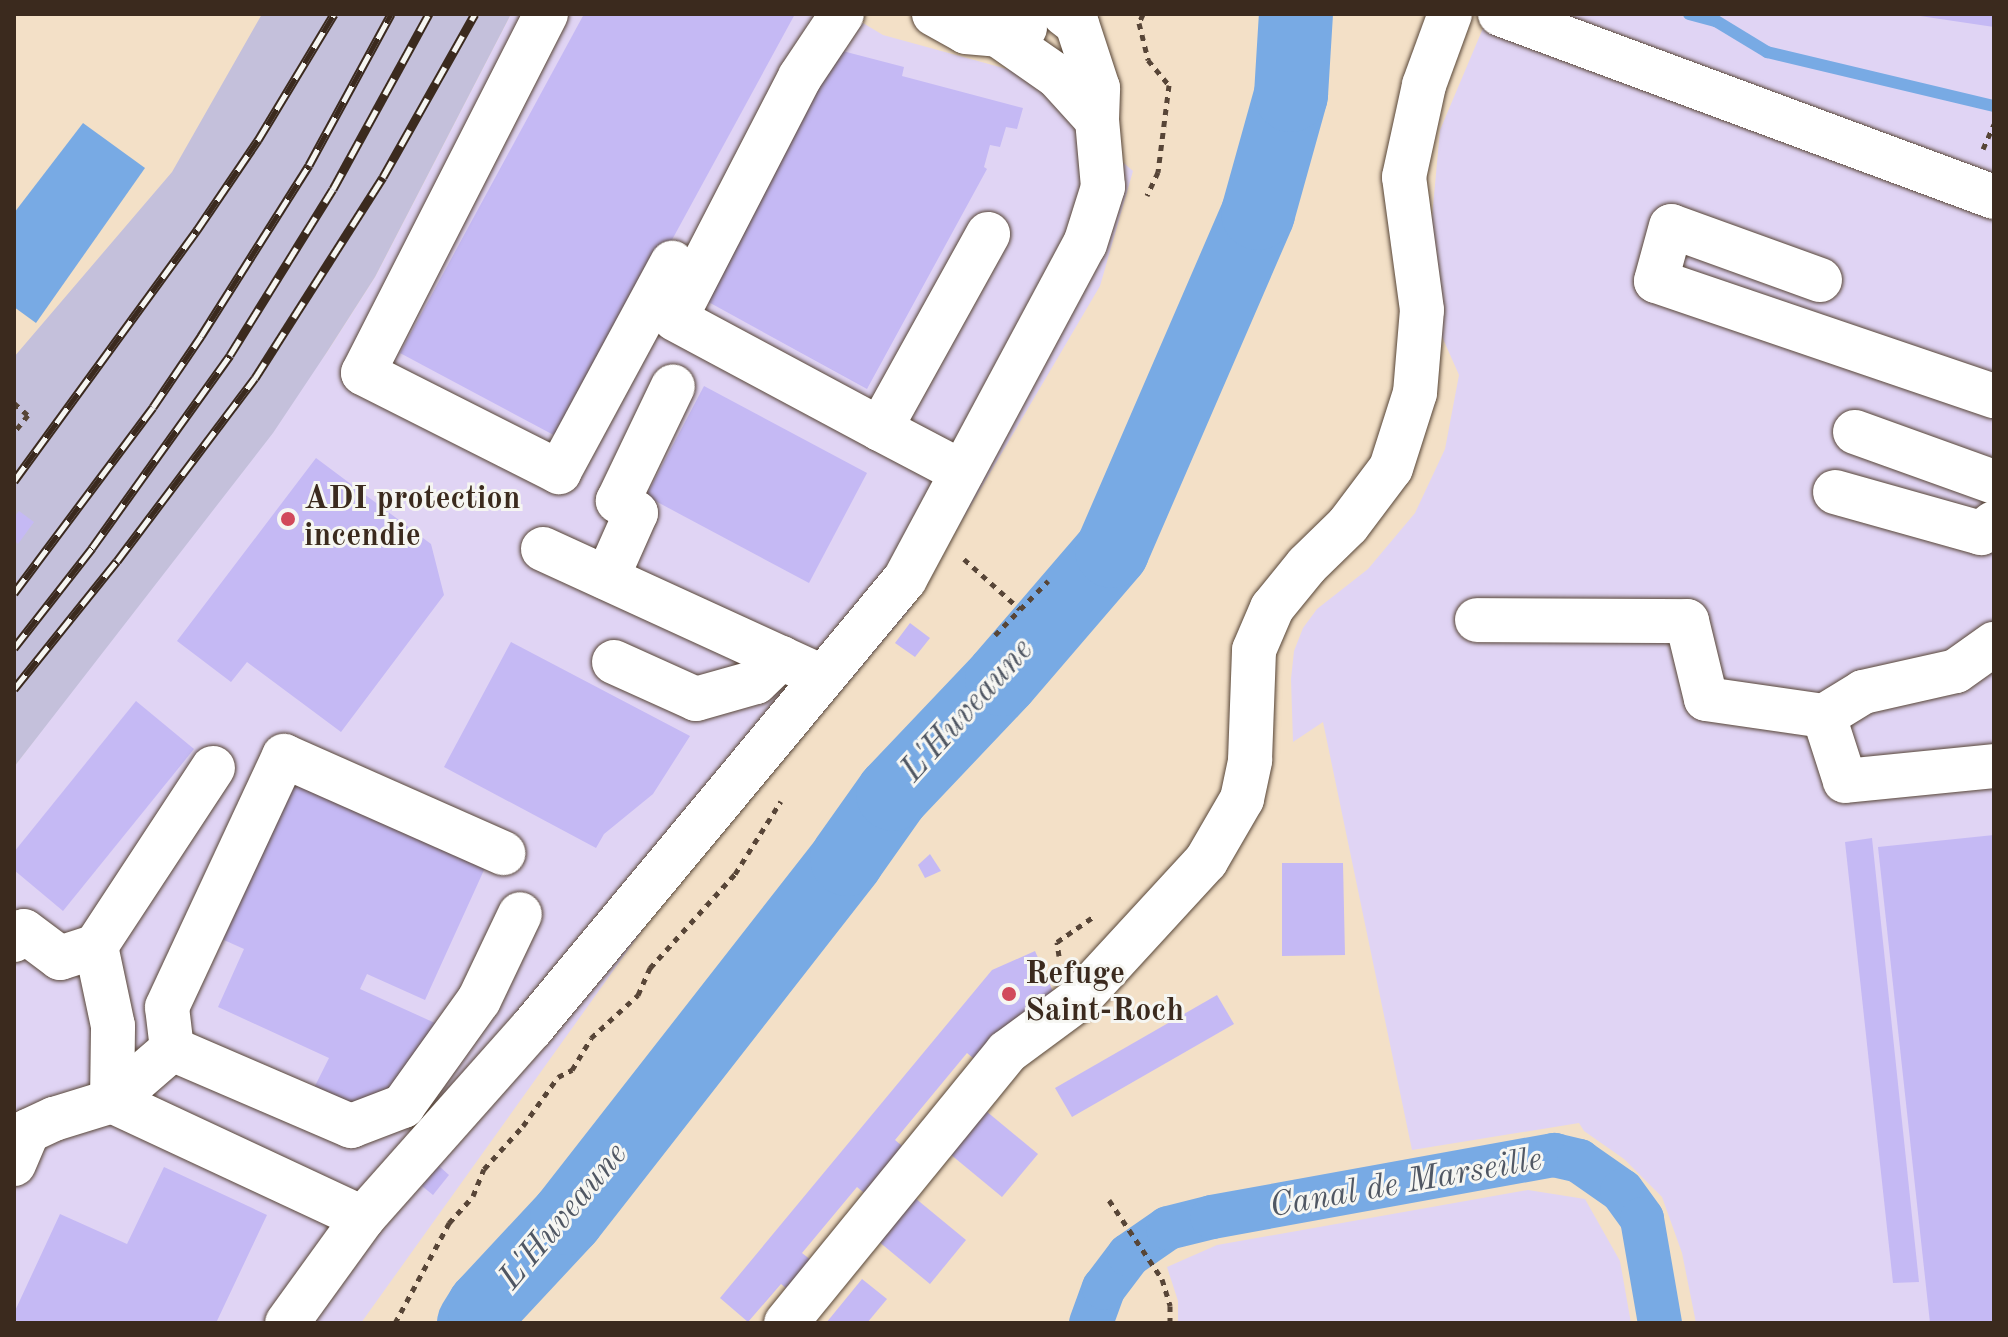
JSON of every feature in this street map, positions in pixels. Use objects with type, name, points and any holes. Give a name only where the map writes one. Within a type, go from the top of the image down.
[{"type":"street","points":[[546,14],[363,373],[559,472],[672,263]]},
{"type":"street","points":[[842,14],[800,77],[675,319],[962,472]]},
{"type":"street","points":[[934,14],[966,32],[998,35],[1019,31],[1048,14]]},
{"type":"street","points":[[287,1323],[363,1218],[531,1029],[905,579],[1085,244],[1103,187],[1097,120],[1098,88],[1077,24],[1064,14]]},
{"type":"street","points":[[786,1323],[1007,1052],[1079,999],[1206,861],[1242,799],[1250,760],[1254,650],[1272,608],[1348,525],[1391,468],[1415,393],[1422,310],[1404,177],[1424,85],[1450,14]]},
{"type":"street","points":[[1500,14],[1979,183]]},
{"type":"street","points":[[998,35],[1057,76],[1097,120]]},
{"type":"street","points":[[1820,280],[1671,226],[1656,281],[1994,396]]},
{"type":"street","points":[[880,429],[988,234]]},
{"type":"street","points":[[607,578],[636,513],[618,501],[673,386]]},
{"type":"street","points":[[1855,432],[1994,482]]},
{"type":"street","points":[[1835,492],[1981,533],[1994,523]]},
{"type":"street","points":[[543,549],[823,677]]},
{"type":"street","points":[[1477,620],[1687,621],[1706,699],[1824,716],[1863,692],[1956,671],[1994,644]]},
{"type":"street","points":[[614,662],[696,699],[756,682],[781,658]]},
{"type":"street","points":[[1824,716],[1845,781],[1994,766]]},
{"type":"street","points":[[172,1049],[167,1007],[284,756],[503,853]]},
{"type":"street","points":[[14,940],[24,931],[60,958],[96,946],[213,768]]},
{"type":"street","points":[[172,1049],[351,1126],[403,1106],[479,1000],[520,914]]},
{"type":"street","points":[[96,946],[113,1026],[112,1101]]},
{"type":"street","points":[[14,1164],[28,1131],[54,1119],[112,1101],[172,1049]]},
{"type":"street","points":[[112,1101],[363,1218]]},
{"type":"path","points":[[14,403],[28,415],[14,432]]},
{"type":"path","points":[[957,553],[987,576],[1020,609]]},
{"type":"path","points":[[995,635],[1048,581]]},
{"type":"path","points":[[1109,1200],[1162,1279],[1170,1306],[1170,1323]]},
{"type":"shaded area","points":[[262,14],[511,14],[375,277],[327,352],[273,433],[14,767],[14,357],[172,172]]},
{"type":"shaded area","points":[[511,14],[848,14],[883,35],[1018,72],[1133,171],[1100,286],[910,609],[651,918],[361,1323],[14,1323],[14,767],[327,352],[375,277]]},
{"type":"shaded area","points":[[1489,14],[1994,14],[1994,1323],[1696,1323],[1682,1253],[1662,1197],[1624,1159],[1584,1131],[1579,1123],[1412,1150],[1323,722],[1293,742],[1291,679],[1294,651],[1303,628],[1317,609],[1368,569],[1415,513],[1445,449],[1459,375],[1436,323],[1430,239],[1440,130]]},
{"type":"shaded area","points":[[1528,1190],[1585,1199],[1620,1261],[1631,1323],[1178,1323],[1178,1301],[1167,1267],[1217,1245]]},
{"type":"water","points":[[83,123],[145,168],[36,323],[14,307],[14,213]]},
{"type":"building","points":[[584,14],[795,14],[563,440],[400,353]]},
{"type":"building","points":[[1994,14],[1994,27],[1920,16]]},
{"type":"building","points":[[831,48],[904,67],[902,76],[1023,108],[1017,129],[1006,127],[1000,147],[990,145],[984,167],[987,169],[867,389],[703,299]]},
{"type":"building","points":[[704,386],[867,473],[809,583],[646,496]]},
{"type":"building","points":[[316,458],[431,544],[444,595],[341,732],[247,662],[231,682],[177,641]]},
{"type":"building","points":[[19,511],[34,522],[18,544],[14,540],[14,517]]},
{"type":"building","points":[[910,623],[930,638],[915,657],[895,643]]},
{"type":"building","points":[[511,642],[690,736],[653,794],[604,834],[596,848],[444,767]]},
{"type":"building","points":[[136,701],[194,749],[63,911],[14,870],[14,852]]},
{"type":"building","points":[[292,769],[489,859],[425,1000],[367,974],[360,989],[435,1023],[402,1081],[369,1103],[354,1104],[314,1088],[329,1058],[218,1007],[244,949],[215,936]]},
{"type":"building","points":[[1994,835],[1994,1323],[1930,1323],[1878,847]]},
{"type":"building","points":[[1872,838],[1919,1282],[1893,1283],[1845,842]]},
{"type":"building","points":[[930,854],[941,871],[925,878],[918,865]]},
{"type":"building","points":[[1282,863],[1343,863],[1345,955],[1282,956]]},
{"type":"building","points":[[1035,951],[1056,998],[1023,1013],[980,1064],[967,1053],[895,1140],[907,1150],[869,1197],[857,1187],[802,1253],[816,1264],[792,1293],[781,1284],[748,1322],[720,1298],[992,970]]},
{"type":"building","points":[[1217,995],[1234,1024],[1072,1117],[1055,1088]]},
{"type":"building","points":[[980,1106],[1038,1154],[1002,1197],[944,1149]]},
{"type":"building","points":[[439,1166],[449,1175],[433,1195],[422,1186]]},
{"type":"building","points":[[164,1167],[267,1215],[216,1323],[14,1323],[14,1313],[60,1214],[127,1244]]},
{"type":"building","points":[[909,1193],[966,1240],[930,1284],[872,1236]]},
{"type":"building","points":[[862,1279],[887,1299],[867,1323],[826,1323]]},
{"type":"waterway","name":"L'Huveaune","points":[[474,1323],[484,1307],[567,1218],[847,859],[893,794],[1002,679],[1112,551],[1258,213],[1291,95],[1296,14]]},
{"type":"waterway","points":[[1689,14],[1716,21],[1767,52],[1994,106]]},
{"type":"waterway","name":"Canal de Marseille","points":[[1091,1323],[1104,1288],[1129,1255],[1168,1228],[1212,1217],[1554,1155],[1579,1161],[1622,1191],[1642,1219],[1660,1323]]},
{"type":"railway","points":[[14,481],[197,230],[258,140],[334,14]]},
{"type":"railway","points":[[14,593],[153,407],[201,336],[309,165],[391,14]]},
{"type":"railway","points":[[14,648],[92,548],[230,355],[333,189],[429,14]]},
{"type":"railway","points":[[14,689],[117,561],[255,378],[383,177],[475,14]]},
{"type":"place","name":"ADI protection incendie","points":[[288,519]]},
{"type":"place","name":"Refuge Saint-Roch","points":[[1009,994]]}]
